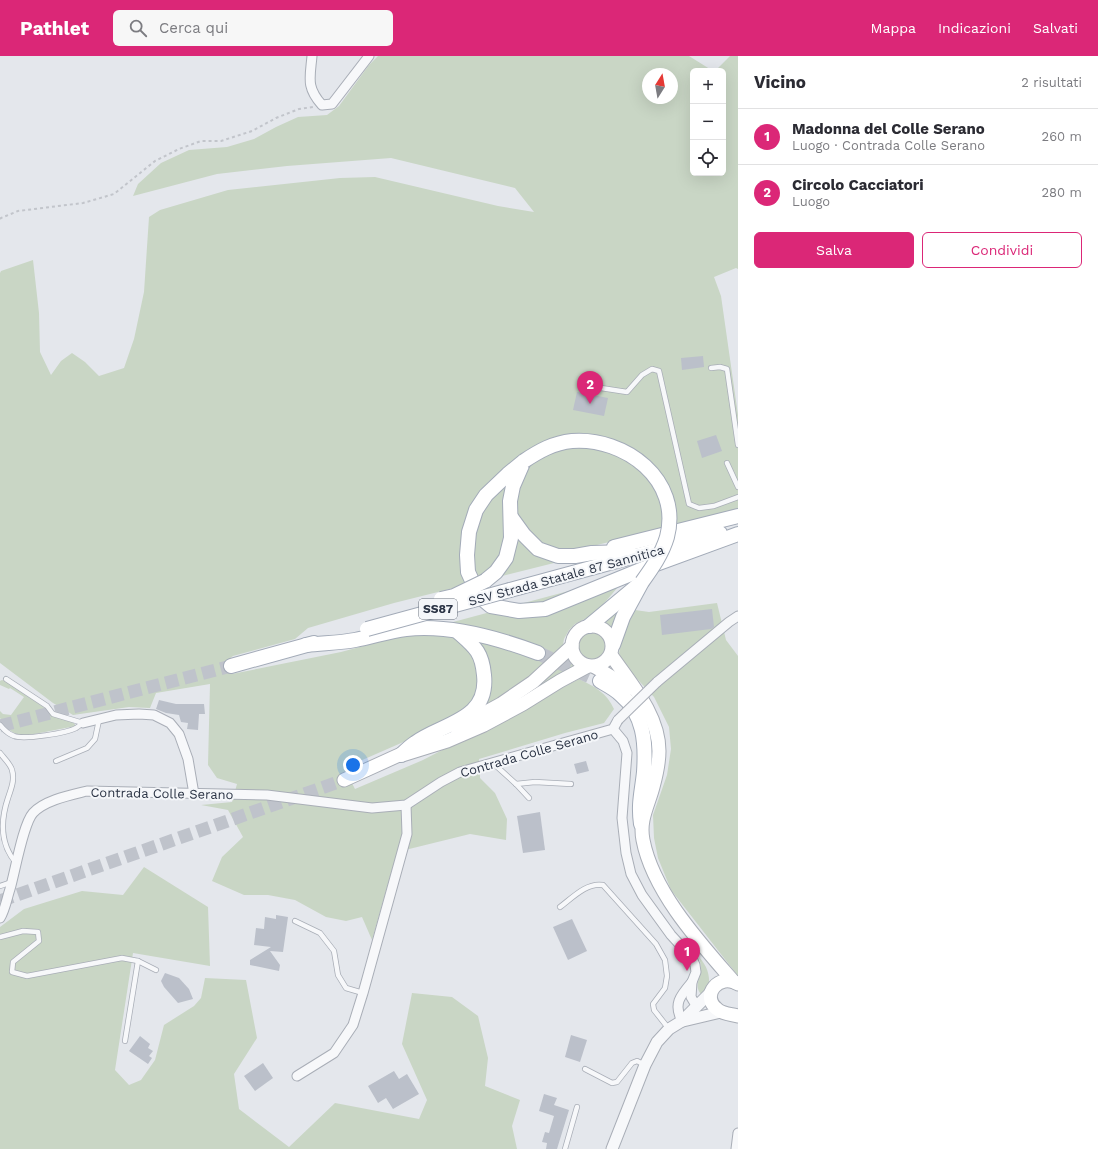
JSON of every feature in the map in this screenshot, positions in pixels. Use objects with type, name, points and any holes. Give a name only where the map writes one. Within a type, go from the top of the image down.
[{"type":"main road","points":[[401,755],[448,741],[484,725],[523,704],[560,681],[591,667],[604,663],[612,650],[623,617],[642,582],[655,564],[662,551],[667,537],[669,521],[668,502],[660,482],[650,470],[638,460],[621,450],[600,443],[572,441],[547,447],[524,461],[486,495],[476,510],[469,532],[467,555],[468,572],[479,596],[491,606],[519,612],[545,608],[648,567],[738,534]]},
{"type":"main road","points":[[367,629],[412,608],[454,596],[485,582],[496,572],[506,558],[511,538],[510,501],[513,486],[524,461]]},
{"type":"main road","points":[[511,517],[524,535],[538,549],[558,556],[575,556],[592,553],[738,517]]},
{"type":"main road","points":[[692,540],[738,517]]},
{"type":"main road","name":"SSV Strada Statale 87 Sannitica","points":[[231,666],[738,528]]},
{"type":"main road","points":[[648,567],[738,543]]},
{"type":"main road","points":[[592,553],[650,552]]},
{"type":"main road","points":[[637,693],[616,678],[581,664],[573,653],[572,646],[573,640],[579,631],[589,626],[642,582]]},
{"type":"main road","points":[[589,626],[602,628],[611,638],[612,650],[650,714],[657,732],[659,752],[652,790],[641,824]]},
{"type":"main road","points":[[306,645],[355,640],[406,629],[436,628],[510,642],[538,653]]},
{"type":"main road","points":[[401,755],[415,742],[464,718],[474,710],[482,699],[485,681],[483,662],[475,647],[458,632]]},
{"type":"main road","points":[[344,780],[401,755],[501,704],[533,682],[572,646]]},
{"type":"main road","points":[[600,681],[621,695],[637,714],[643,730],[645,746],[644,772],[639,810],[648,860],[657,880],[706,951],[736,983]]},
{"type":"main road","points":[[706,951],[711,962],[714,988],[711,996],[712,1004],[715,1007],[731,1013]]},
{"type":"main road","points":[[714,988],[724,981],[736,983]]},
{"type":"street","points":[[312,56],[310,85],[314,97],[322,106],[332,104],[369,56]]},
{"type":"street","name":"Contrada Colle Serano","points":[[0,918],[12,882],[27,825],[33,813],[42,806],[64,796],[87,791],[194,794],[267,794],[372,808],[406,805],[441,782],[460,772],[613,729],[618,720],[656,682],[738,616]]},
{"type":"street","points":[[83,723],[99,720],[116,714],[154,715],[170,722],[179,734],[188,759],[194,794]]},
{"type":"street","name":"Contrada Colle Serano","points":[[613,729],[623,741],[628,753],[622,818],[626,853],[631,874],[642,895],[671,935],[692,958],[695,965],[696,972],[692,982],[684,992],[678,1006],[682,1022]]},
{"type":"street","points":[[297,1076],[334,1053],[353,1025],[364,993],[407,834],[406,805]]},
{"type":"street","name":"Contrada Colle Serano","points":[[692,982],[691,997],[697,1007]]},
{"type":"street","points":[[612,1149],[645,1064],[657,1042],[669,1029],[682,1022],[714,988]]},
{"type":"street","points":[[682,1022],[731,1013]]},
{"type":"street","points":[[736,1149],[738,1133]]},
{"type":"lane","points":[[711,368],[720,367],[727,369],[738,446]]},
{"type":"lane","points":[[588,386],[627,392],[642,375],[652,369],[659,371],[689,504],[699,508],[714,506],[738,497]]},
{"type":"lane","points":[[726,463],[738,487]]},
{"type":"lane","points":[[6,679],[47,706],[53,714],[83,723]]},
{"type":"lane","points":[[56,761],[87,748],[95,739],[99,720]]},
{"type":"lane","points":[[0,725],[6,732],[22,738],[75,729],[83,723]]},
{"type":"lane","points":[[0,753],[12,769],[13,784],[2,817],[0,834],[11,859],[17,864]]},
{"type":"lane","points":[[492,762],[529,798]]},
{"type":"lane","points":[[516,784],[535,782],[571,784]]},
{"type":"lane","points":[[0,886],[12,882]]},
{"type":"lane","points":[[560,907],[591,885],[603,885],[651,938],[665,960],[667,976],[665,988],[653,1004],[654,1010],[669,1029]]},
{"type":"lane","points":[[295,921],[320,933],[334,951],[338,975],[346,988],[364,993]]},
{"type":"lane","points":[[0,937],[22,931],[38,932],[39,941],[14,962],[12,972],[27,976],[122,958],[138,961],[156,970]]},
{"type":"lane","points":[[125,1041],[138,961]]},
{"type":"lane","points":[[585,1069],[612,1083],[617,1082],[632,1063],[637,1061],[645,1064]]},
{"type":"lane","points":[[565,1149],[577,1107]]},
{"type":"path","points":[[0,219],[18,212],[83,203],[114,194],[155,161],[179,149],[201,141],[221,141],[252,131],[276,118],[299,109],[322,106]]},
{"type":"green space","points":[[378,56],[689,56],[708,68],[690,68],[690,176],[726,176],[726,68],[718,68],[730,56],[738,56],[738,269],[736,268],[714,277],[721,296],[738,415],[738,510],[597,545],[554,563],[394,603],[308,628],[295,639],[233,656],[226,661],[232,674],[341,652],[606,581],[618,587],[595,614],[575,624],[569,630],[564,639],[563,645],[546,663],[504,698],[344,768],[355,789],[423,760],[579,679],[590,684],[604,694],[614,709],[604,723],[479,759],[480,778],[495,793],[507,819],[506,840],[470,834],[397,852],[372,940],[362,917],[346,921],[326,917],[295,900],[268,895],[244,895],[212,881],[222,857],[243,837],[228,810],[201,805],[232,802],[237,784],[217,778],[208,765],[210,684],[156,693],[150,708],[129,707],[73,715],[53,703],[0,663],[1,271],[33,260],[39,313],[40,352],[51,375],[61,361],[72,353],[85,362],[99,376],[124,368],[134,339],[144,292],[149,217],[160,210],[228,190],[340,178],[375,177],[498,206],[534,212],[515,188],[391,158],[287,166],[217,174],[133,196],[138,184],[161,163],[189,150],[227,147],[254,139],[298,117],[327,115],[339,106],[369,65]]},
{"type":"green space","points":[[631,594],[613,634],[604,625],[598,623]]},
{"type":"green space","points":[[717,603],[726,640],[738,656],[738,976],[671,890],[658,858],[654,838],[653,815],[667,775],[671,749],[669,727],[654,697],[624,665],[619,653],[624,631],[635,610],[649,612]]},
{"type":"green space","points":[[592,632],[603,636],[607,647],[603,658],[592,662],[581,658],[577,647],[581,636]]},
{"type":"green space","points":[[569,653],[581,667],[525,696]]},
{"type":"green space","points":[[2,680],[45,708],[53,716],[73,722],[76,726],[24,736],[14,733],[8,729],[0,718],[0,711],[3,714],[11,715],[24,697],[10,688],[9,689],[0,685],[0,681]]},
{"type":"green space","points":[[144,867],[208,907],[210,966],[133,953],[115,1070],[129,1085],[141,1080],[155,1060],[164,1025],[194,1006],[201,998],[205,978],[246,980],[257,1038],[234,1074],[239,1109],[289,1147],[335,1103],[419,1119],[427,1100],[402,1044],[412,993],[452,997],[478,1016],[488,1058],[485,1086],[520,1100],[512,1126],[517,1149],[0,1149],[0,927],[24,909],[82,891],[123,895]]},
{"type":"green space","points":[[699,957],[706,967],[709,978],[709,987],[701,994],[698,988],[701,970]]},
{"type":"building","points":[[703,356],[704,367],[682,370],[681,358]]},
{"type":"building","points":[[577,392],[608,398],[604,416],[573,410]]},
{"type":"building","points":[[716,435],[722,451],[702,458],[697,441]]},
{"type":"building","points":[[712,609],[714,627],[711,629],[662,635],[660,615]]},
{"type":"building","points":[[159,700],[176,704],[204,704],[205,714],[199,714],[198,730],[187,729],[188,723],[181,722],[179,715],[166,713],[156,709]]},
{"type":"building","points":[[586,761],[589,771],[577,774],[574,764]]},
{"type":"building","points":[[540,812],[545,850],[523,853],[517,816]]},
{"type":"building","points":[[276,915],[288,917],[283,952],[270,951],[280,965],[279,971],[250,965],[250,960],[271,947],[254,945],[256,928],[264,929],[265,917],[276,919]]},
{"type":"building","points":[[572,919],[587,951],[568,960],[553,927]]},
{"type":"building","points":[[165,973],[179,978],[189,989],[193,999],[178,1003],[164,987],[161,981]]},
{"type":"building","points":[[571,1035],[587,1040],[580,1062],[565,1057]]},
{"type":"building","points":[[140,1036],[150,1044],[148,1048],[153,1051],[149,1056],[152,1058],[148,1064],[129,1051]]},
{"type":"building","points":[[263,1063],[273,1078],[255,1091],[244,1076]]},
{"type":"building","points":[[394,1071],[399,1079],[407,1074],[419,1094],[393,1109],[386,1098],[378,1103],[368,1086]]},
{"type":"building","points":[[544,1094],[557,1098],[554,1105],[569,1110],[557,1149],[546,1149],[547,1143],[542,1142],[545,1132],[549,1133],[554,1116],[539,1111]]},
{"type":"tunnel","points":[[538,653],[600,681]]},
{"type":"tunnel","points":[[0,726],[231,666]]},
{"type":"tunnel","points":[[0,901],[344,780]]},
{"type":"place","name":"Circolo Cacciatori","points":[[590,404]]},
{"type":"place","name":"Madonna del Colle Serano","points":[[687,971]]}]
